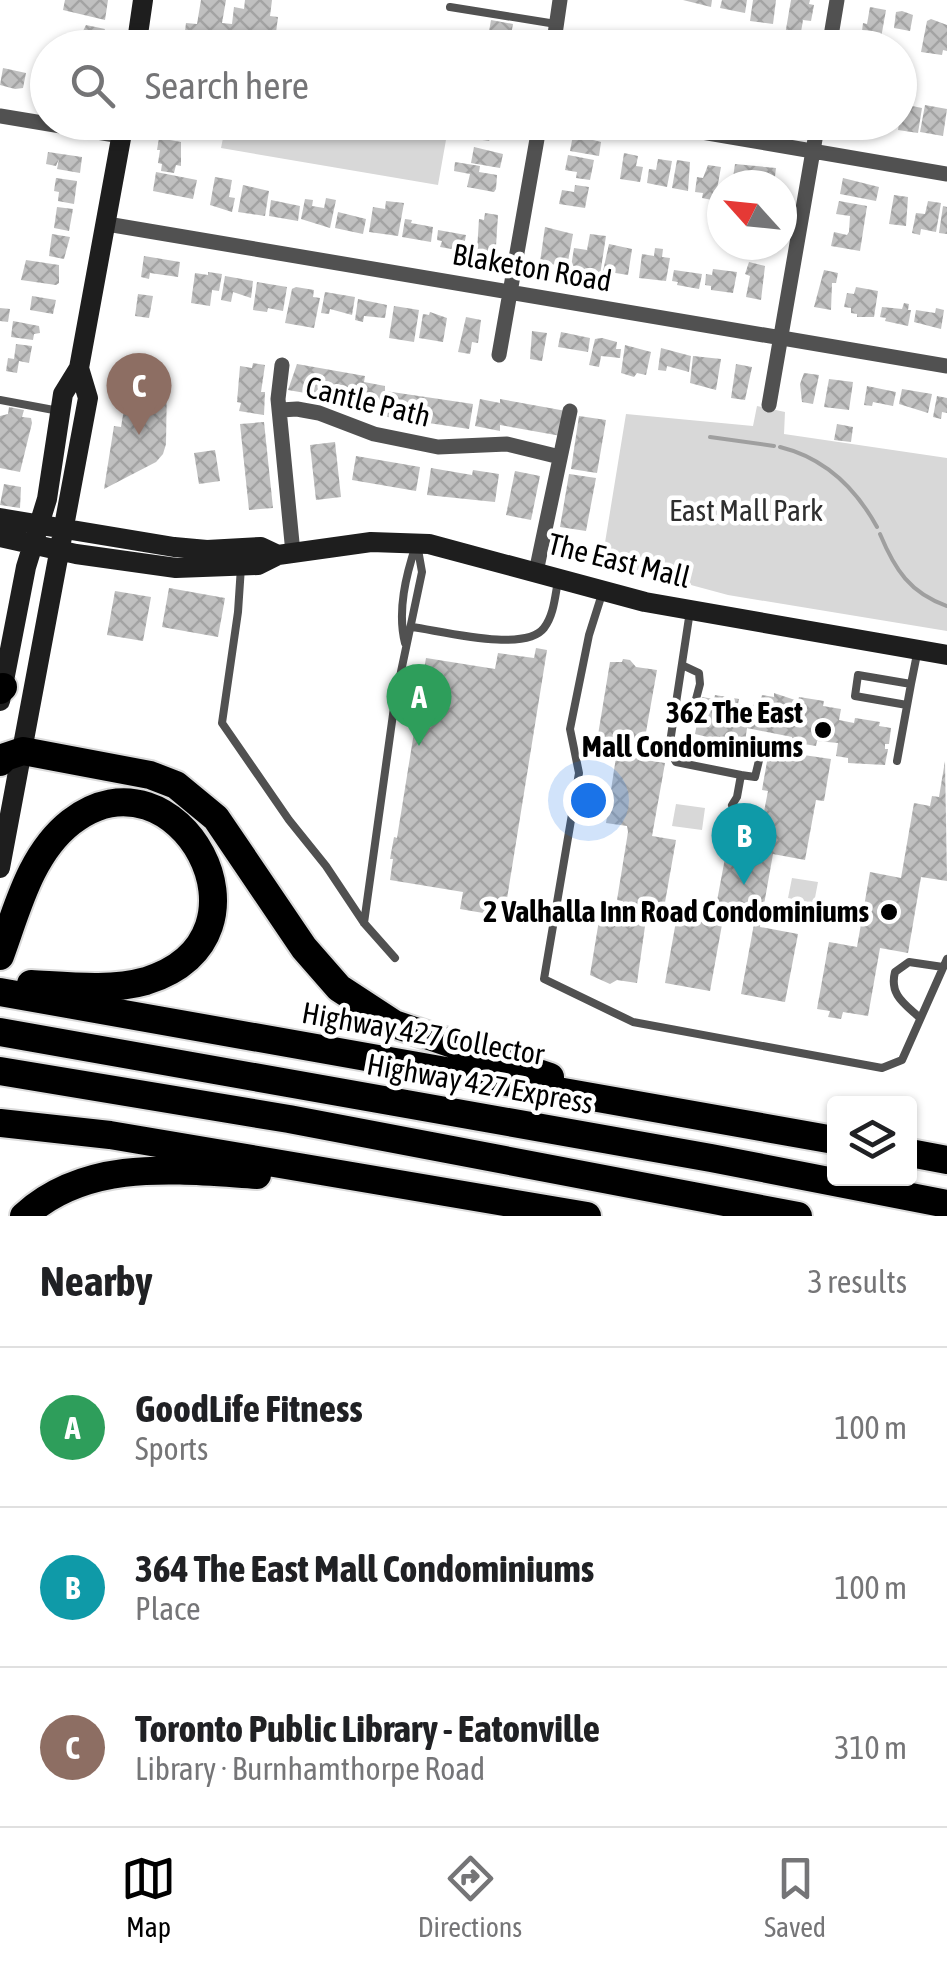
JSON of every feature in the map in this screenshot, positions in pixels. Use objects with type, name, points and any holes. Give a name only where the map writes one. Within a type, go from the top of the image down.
[{"type":"highway","points":[[12,757],[150,776],[176,784],[216,818],[304,948],[339,988],[394,1024],[511,1062],[602,1098]]},
{"type":"highway","points":[[0,983],[128,984],[168,970],[193,950],[206,930],[213,903],[208,864],[201,848],[181,826],[160,813],[130,804],[96,808],[72,822],[48,847],[17,907],[2,949]]},
{"type":"highway","name":"Highway 427 Collector","points":[[0,992],[827,1139]]},
{"type":"highway","name":"Highway 427 Express","points":[[0,1032],[712,1158],[947,1204]]},
{"type":"highway","points":[[0,1071],[288,1119],[798,1216]]},
{"type":"highway","points":[[0,1112],[587,1216]]},
{"type":"highway","points":[[0,1123],[110,1134]]},
{"type":"highway","points":[[917,1154],[947,1160]]},
{"type":"highway","points":[[24,1216],[46,1198],[81,1182],[134,1171],[418,1186]]},
{"type":"main road","points":[[139,30],[144,0]]},
{"type":"main road","points":[[1,693],[46,499],[63,394],[79,368],[121,140]]},
{"type":"main road","points":[[0,868],[12,757],[59,550],[88,398],[79,368]]},
{"type":"main road","name":"The East Mall","points":[[0,518],[59,550],[176,568],[258,565],[285,554],[371,542],[417,543],[690,610],[947,655]]},
{"type":"main road","name":"The East Mall","points":[[0,536],[35,534],[64,526],[174,547],[207,550],[261,546],[285,554]]},
{"type":"street","points":[[555,30],[560,0]]},
{"type":"street","points":[[832,30],[837,0]]},
{"type":"street","points":[[0,116],[30,119]]},
{"type":"street","points":[[499,356],[537,140]]},
{"type":"street","points":[[757,140],[947,174]]},
{"type":"street","points":[[769,405],[815,140]]},
{"type":"street","name":"Blaketon Road","points":[[108,224],[947,366]]},
{"type":"street","name":"Cantle Path","points":[[282,365],[278,388],[285,554]]},
{"type":"street","name":"Cantle Path","points":[[280,410],[319,413],[374,434],[438,447],[507,444],[560,457]]},
{"type":"street","points":[[536,572],[570,412]]},
{"type":"lane","points":[[450,7],[556,24]]},
{"type":"lane","points":[[0,400],[59,411]]},
{"type":"lane","points":[[364,923],[405,643],[412,627],[422,572],[417,543]]},
{"type":"lane","points":[[405,643],[400,625],[408,568],[417,543]]},
{"type":"lane","points":[[240,567],[238,612],[222,723],[364,923],[395,958]]},
{"type":"lane","points":[[412,627],[528,639],[548,622],[558,578]]},
{"type":"lane","points":[[603,590],[570,729],[579,772],[544,979],[633,1022],[882,1068],[902,1060],[945,963],[909,962],[895,972],[892,985],[896,995],[920,1018]]},
{"type":"lane","points":[[690,610],[668,750],[676,762],[755,778],[762,748]]},
{"type":"lane","points":[[897,761],[918,650]]},
{"type":"lane","points":[[682,665],[699,673],[692,718]]},
{"type":"lane","points":[[906,705],[855,696],[858,675],[911,684]]},
{"type":"lane","points":[[732,806],[742,774]]},
{"type":"green space","points":[[223,140],[446,140],[438,185],[221,148]]},
{"type":"green space","name":"East Mall Park","points":[[757,406],[785,412],[784,434],[947,458],[947,631],[728,595],[602,561],[626,414],[753,426]]},
{"type":"green space","points":[[676,804],[705,808],[702,830],[672,826]]},
{"type":"green space","points":[[792,878],[818,882],[814,903],[788,898]]},
{"type":"building","points":[[65,0],[108,0],[105,20],[63,10]]},
{"type":"building","points":[[201,0],[226,0],[222,23],[232,24],[234,7],[244,9],[245,0],[272,0],[270,16],[278,17],[276,30],[185,30],[186,23],[197,24]]},
{"type":"building","points":[[683,0],[712,0],[711,7]]},
{"type":"building","points":[[722,0],[747,0],[745,13],[720,8]]},
{"type":"building","points":[[753,0],[776,0],[773,24],[750,21]]},
{"type":"building","points":[[791,0],[810,0],[809,4],[814,5],[811,21],[803,20],[801,30],[786,30]]},
{"type":"building","points":[[870,7],[886,10],[882,30],[862,30],[863,23],[867,24]]},
{"type":"building","points":[[896,12],[913,15],[910,30],[894,28]]},
{"type":"building","points":[[491,20],[513,24],[512,30],[489,30]]},
{"type":"building","points":[[927,21],[947,25],[947,51],[943,50],[942,55],[921,52]]},
{"type":"building","points":[[86,25],[105,29],[105,30],[84,30]]},
{"type":"building","points":[[3,68],[26,73],[23,88],[0,85]]},
{"type":"building","points":[[925,105],[947,109],[943,136],[920,132]]},
{"type":"building","points":[[917,107],[922,108],[917,133]]},
{"type":"building","points":[[159,140],[181,142],[181,166],[176,165],[174,173],[161,171]]},
{"type":"building","points":[[572,140],[601,142],[599,156],[570,151]]},
{"type":"building","points":[[474,147],[503,154],[500,168],[471,163]]},
{"type":"building","points":[[48,152],[82,157],[80,173],[57,169],[59,159],[56,166],[46,164]]},
{"type":"building","points":[[624,153],[638,156],[636,166],[643,167],[640,182],[620,179]]},
{"type":"building","points":[[568,155],[594,160],[590,180],[576,178],[577,172],[565,170]]},
{"type":"building","points":[[658,159],[672,161],[667,187],[647,183],[649,169],[656,170]]},
{"type":"building","points":[[677,160],[690,162],[688,191],[672,188]]},
{"type":"building","points":[[455,162],[480,166],[479,172],[497,175],[494,192],[467,187],[470,174],[454,171]]},
{"type":"building","points":[[735,164],[776,168],[776,170],[734,170]]},
{"type":"building","points":[[708,165],[721,167],[707,170],[707,199],[702,198],[703,193],[695,192],[697,177],[703,178]]},
{"type":"building","points":[[156,172],[197,180],[193,199],[153,191]]},
{"type":"building","points":[[215,177],[232,180],[232,212],[210,205]]},
{"type":"building","points":[[56,178],[77,181],[74,204],[58,201],[59,192],[54,191]]},
{"type":"building","points":[[843,178],[879,187],[876,201],[840,194]]},
{"type":"building","points":[[243,185],[269,191],[265,216],[238,212]]},
{"type":"building","points":[[575,185],[589,187],[585,208],[559,204],[562,190],[574,192]]},
{"type":"building","points":[[894,195],[908,197],[906,226],[889,224]]},
{"type":"building","points":[[326,198],[336,200],[330,228],[301,219],[305,199],[313,200],[312,206],[324,208]]},
{"type":"building","points":[[271,200],[300,206],[298,221],[269,216]]},
{"type":"building","points":[[386,201],[404,203],[398,236],[369,232],[373,207],[385,209]]},
{"type":"building","points":[[839,201],[867,206],[860,251],[831,246],[834,232],[849,232],[850,216],[836,214]]},
{"type":"building","points":[[928,201],[941,203],[936,232],[921,229],[920,235],[912,233],[916,213],[925,214]]},
{"type":"building","points":[[943,206],[947,207],[947,234],[939,233]]},
{"type":"building","points":[[57,207],[73,209],[69,231],[54,228]]},
{"type":"building","points":[[338,212],[366,219],[363,234],[335,228]]},
{"type":"building","points":[[485,213],[498,215],[492,254],[477,251],[479,219],[484,220]]},
{"type":"building","points":[[405,219],[433,227],[431,242],[402,237]]},
{"type":"building","points":[[545,227],[573,234],[567,267],[540,262]]},
{"type":"building","points":[[438,230],[466,235],[463,251],[440,247]]},
{"type":"building","points":[[52,234],[70,237],[64,259],[49,256]]},
{"type":"building","points":[[590,234],[606,236],[600,275],[571,267],[574,248],[587,250]]},
{"type":"building","points":[[609,244],[632,249],[628,275],[603,271]]},
{"type":"building","points":[[655,248],[663,249],[662,257],[670,258],[666,281],[639,278],[642,254],[654,256]]},
{"type":"building","points":[[144,256],[180,262],[178,277],[150,273],[149,279],[141,277]]},
{"type":"building","points":[[26,260],[59,265],[59,283],[21,280]]},
{"type":"building","points":[[749,262],[765,266],[761,300],[746,297]]},
{"type":"building","points":[[713,269],[737,272],[733,293],[711,290],[711,286],[705,285],[706,274],[712,275]]},
{"type":"building","points":[[674,270],[702,274],[699,289],[677,285],[672,281]]},
{"type":"building","points":[[824,270],[838,273],[836,283],[832,283],[831,310],[814,307]]},
{"type":"building","points":[[195,273],[222,274],[219,291],[212,290],[210,306],[191,303]]},
{"type":"building","points":[[225,276],[253,281],[251,298],[233,292],[231,302],[221,300]]},
{"type":"building","points":[[257,282],[287,287],[283,311],[253,310]]},
{"type":"building","points":[[856,287],[878,291],[874,317],[857,317],[851,308],[844,307],[847,293],[854,294]]},
{"type":"building","points":[[292,289],[314,290],[313,297],[320,298],[314,328],[285,323]]},
{"type":"building","points":[[325,292],[355,297],[352,315],[330,309],[329,314],[321,313]]},
{"type":"building","points":[[138,294],[153,296],[149,318],[135,316]]},
{"type":"building","points":[[32,296],[56,300],[53,314],[30,310]]},
{"type":"building","points":[[358,299],[387,305],[385,318],[364,316],[363,322],[355,320]]},
{"type":"building","points":[[904,303],[911,310],[908,326],[880,317],[882,307],[902,309]]},
{"type":"building","points":[[394,306],[419,310],[414,342],[389,338]]},
{"type":"building","points":[[0,308],[10,309],[8,322],[0,321]]},
{"type":"building","points":[[936,308],[944,310],[941,329],[914,322],[916,310],[935,313]]},
{"type":"building","points":[[430,312],[447,318],[443,342],[419,338],[423,314]]},
{"type":"building","points":[[466,317],[481,320],[478,343],[472,342],[470,354],[458,352]]},
{"type":"building","points":[[13,321],[39,326],[40,333],[34,334],[33,340],[11,337]]},
{"type":"building","points":[[532,331],[547,333],[542,361],[530,359]]},
{"type":"building","points":[[561,332],[590,338],[588,352],[558,347]]},
{"type":"building","points":[[595,339],[617,342],[620,358],[601,356],[599,367],[589,365]]},
{"type":"building","points":[[16,344],[32,346],[29,363],[19,361],[17,373],[6,371],[8,358],[14,359]]},
{"type":"building","points":[[625,345],[651,352],[646,375],[621,373]]},
{"type":"building","points":[[661,348],[691,356],[689,372],[667,366],[666,371],[658,370]]},
{"type":"building","points":[[693,356],[721,359],[716,390],[690,383]]},
{"type":"building","points":[[253,363],[265,365],[261,392],[265,392],[264,415],[239,411],[241,403],[237,402],[240,366],[252,368]]},
{"type":"building","points":[[297,364],[365,376],[364,382],[385,386],[385,391],[473,404],[469,429],[381,416],[382,410],[357,402],[288,390]]},
{"type":"building","points":[[736,364],[752,367],[745,400],[731,398]]},
{"type":"building","points":[[804,373],[819,375],[813,404],[802,402],[800,384]]},
{"type":"building","points":[[167,379],[163,454],[156,462],[104,489],[114,426],[121,427],[128,385]]},
{"type":"building","points":[[829,379],[853,382],[849,410],[824,407]]},
{"type":"building","points":[[867,386],[896,392],[893,406],[873,402],[872,406],[864,405]]},
{"type":"building","points":[[902,389],[932,394],[928,413],[899,404]]},
{"type":"building","points":[[937,396],[947,398],[947,413],[942,412],[941,419],[933,417]]},
{"type":"building","points":[[480,399],[566,411],[561,436],[500,425],[500,431],[475,426]]},
{"type":"building","points":[[9,407],[24,410],[22,417],[31,418],[32,423],[20,472],[0,468],[0,416],[8,414]]},
{"type":"building","points":[[579,416],[606,420],[597,473],[571,469]]},
{"type":"building","points":[[264,422],[273,508],[249,510],[240,424]]},
{"type":"building","points":[[837,424],[853,427],[851,442],[834,440]]},
{"type":"building","points":[[335,442],[341,497],[316,500],[310,445]]},
{"type":"building","points":[[215,450],[220,481],[199,484],[194,453]]},
{"type":"building","points":[[356,456],[420,467],[416,491],[352,480]]},
{"type":"building","points":[[431,468],[472,475],[473,470],[499,474],[495,502],[427,495]]},
{"type":"building","points":[[515,471],[540,476],[531,520],[506,515]]},
{"type":"building","points":[[569,474],[596,478],[586,531],[560,527]]},
{"type":"building","points":[[4,484],[21,487],[20,508],[0,505]]},
{"type":"building","points":[[169,588],[225,598],[218,637],[162,627]]},
{"type":"building","points":[[115,591],[151,597],[143,641],[107,635]]},
{"type":"building","points":[[536,648],[547,650],[505,911],[496,910],[495,915],[460,909],[463,892],[390,880],[390,859],[394,837],[397,838],[416,720],[409,719],[414,691],[420,693],[426,658],[495,669],[498,653],[534,658]]},
{"type":"building","points":[[623,659],[636,667],[657,670],[643,749],[648,750],[646,760],[665,763],[652,836],[676,840],[664,908],[648,905],[637,983],[617,980],[610,984],[590,975],[601,908],[621,911],[623,901],[617,900],[628,832],[627,826],[606,823],[618,744],[597,741],[610,662]]},
{"type":"building","name":"362 The East Mall Condominiums","points":[[774,693],[798,701],[799,697],[824,701],[823,706],[841,709],[839,720],[854,723],[855,718],[891,728],[889,744],[885,744],[885,765],[848,763],[848,758],[836,756],[838,743],[817,741],[816,746],[747,728],[745,742],[732,743],[695,734],[703,713],[699,713],[702,697],[739,699],[738,704],[753,707],[762,695],[774,697]]},
{"type":"building","points":[[769,750],[831,759],[824,801],[816,800],[805,860],[773,854],[760,927],[798,934],[785,1002],[741,994],[754,924],[723,919],[710,991],[665,983],[678,910],[714,917],[728,842],[757,848],[768,791],[762,790]]},
{"type":"building","name":"2 Valhalla Inn Road Condominiums","points":[[945,761],[947,881],[921,877],[908,953],[880,948],[868,1016],[843,1012],[841,1019],[828,1017],[830,1011],[817,1009],[829,942],[857,947],[870,872],[901,878],[914,803],[930,806],[932,796],[939,797]]},
{"type":"waterway","points":[[710,437],[774,446]]},
{"type":"waterway","points":[[780,447],[811,459],[837,476],[859,499],[877,527]]},
{"type":"waterway","points":[[880,534],[905,579],[947,606]]},
{"type":"place","name":"Toronto Public Library - Eatonville","points":[[139,435]]},
{"type":"place","name":"362 The East Mall Condominiums","points":[[823,730]]},
{"type":"place","name":"GoodLife Fitness","points":[[419,746]]},
{"type":"place","name":"364 The East Mall Condominiums","points":[[744,885]]},
{"type":"place","name":"2 Valhalla Inn Road Condominiums","points":[[889,912]]}]
